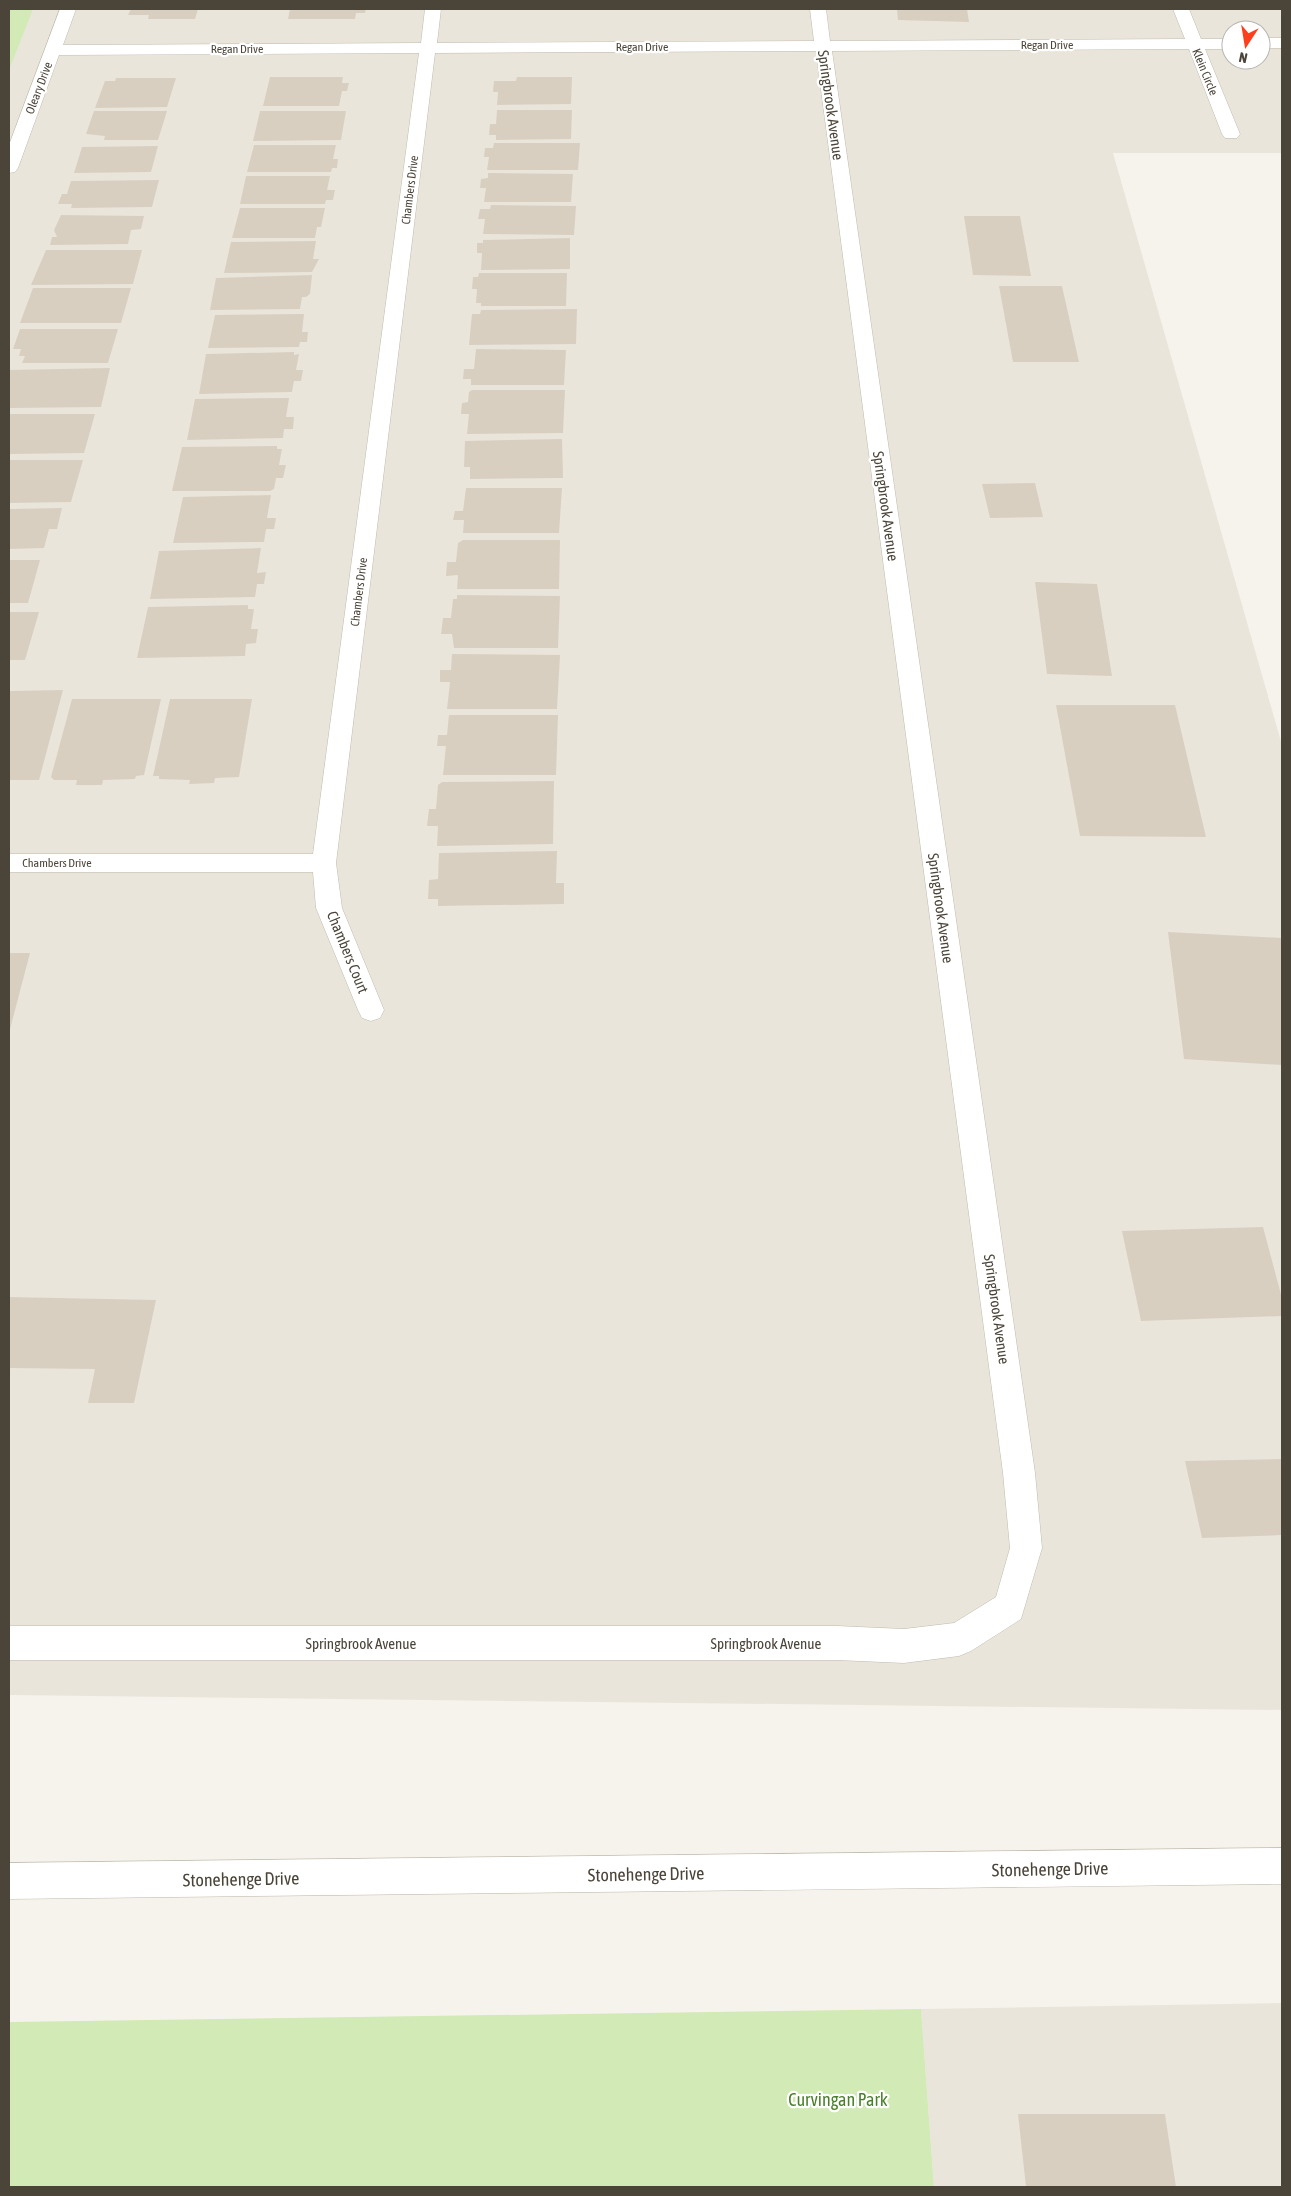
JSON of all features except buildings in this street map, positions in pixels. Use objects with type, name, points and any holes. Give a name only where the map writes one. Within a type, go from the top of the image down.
[{"type":"street","name":"Oleary Drive","points":[[9,168],[68,9]]},
{"type":"street","name":"Chambers Drive","points":[[9,863],[324,863],[433,9]]},
{"type":"street","name":"Springbrook Avenue","points":[[9,1643],[838,1643],[904,1646],[958,1639],[1008,1607],[1026,1548],[1019,1473],[818,9]]},
{"type":"street","name":"Klein Circle","points":[[1181,9],[1231,134]]},
{"type":"street","name":"Regan Drive","points":[[53,50],[1221,44]]},
{"type":"street","name":"Chambers Court","points":[[324,863],[330,908],[371,1010]]},
{"type":"street","name":"Stonehenge Drive","points":[[9,1881],[1282,1866]]},
{"type":"shaded area","points":[[9,9],[1282,9],[1282,153],[1113,153],[1282,745],[1282,1710],[9,1695]]},
{"type":"shaded area","points":[[1282,2003],[1282,2187],[934,2187],[921,2009]]},
{"type":"green space","points":[[9,9],[33,9],[9,70]]},
{"type":"green space","name":"Curvingan Park","points":[[921,2009],[934,2187],[9,2187],[9,2022]]}]
